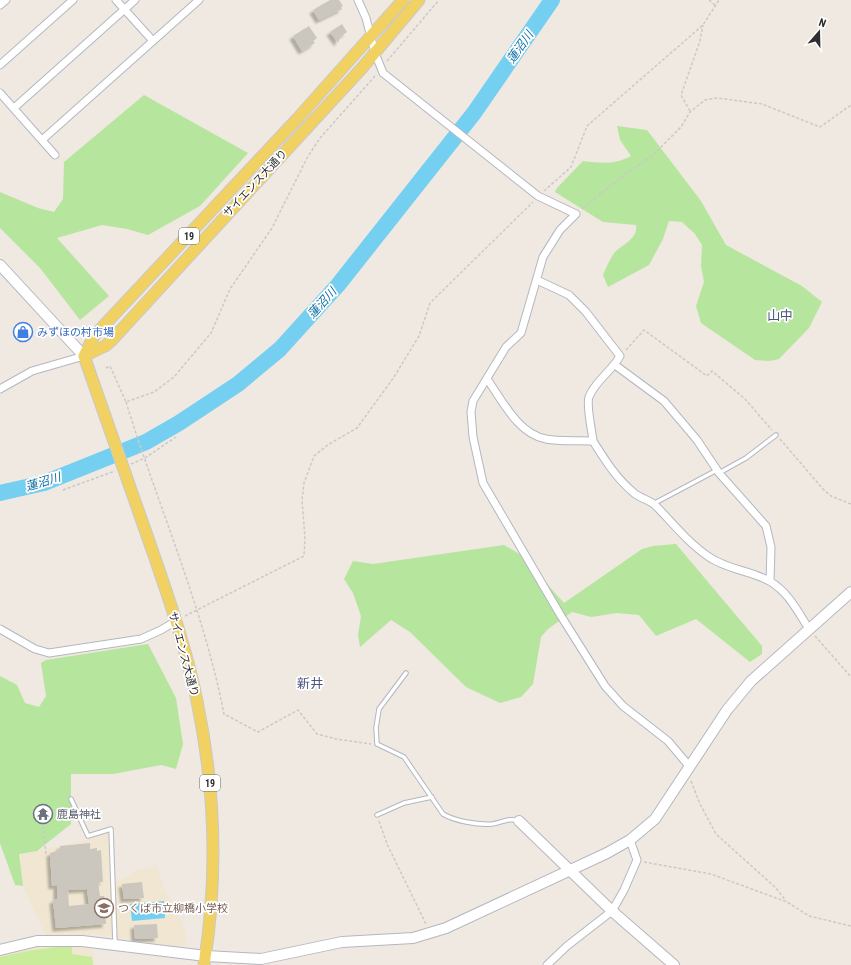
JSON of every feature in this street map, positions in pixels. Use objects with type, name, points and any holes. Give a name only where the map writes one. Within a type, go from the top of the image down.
[{"type":"main road","name":"サイエンス大通り","points":[[205,961],[213,866],[210,791],[197,701],[176,620],[84,356],[94,336],[192,233],[403,0]]},
{"type":"main road","name":"サイエンス大通り","points":[[84,356],[106,346],[375,53],[419,0]]},
{"type":"street","points":[[0,5],[6,0]]},
{"type":"street","points":[[0,65],[73,0]]},
{"type":"street","points":[[116,0],[152,41]]},
{"type":"street","points":[[14,108],[135,0]]},
{"type":"street","points":[[42,140],[199,0]]},
{"type":"street","points":[[358,0],[366,18],[375,53],[383,73],[538,196],[576,214],[560,230],[543,257],[521,332],[506,347],[473,401],[471,412],[473,437],[483,483],[561,616],[605,686],[623,706],[668,741],[688,768]]},
{"type":"street","points":[[0,93],[55,155]]},
{"type":"street","points":[[0,265],[84,356],[32,372],[0,389]]},
{"type":"street","points":[[537,280],[569,295],[586,312],[620,356],[615,365],[594,388],[589,398],[593,441],[611,470],[636,494],[653,504],[685,538],[710,558],[730,568],[770,581],[786,594],[809,629]]},
{"type":"street","points":[[615,365],[664,401],[697,440],[718,471],[766,526],[771,547],[770,581]]},
{"type":"street","points":[[487,379],[511,414],[528,432],[546,440],[593,441]]},
{"type":"street","points":[[0,950],[37,941],[82,941],[205,961],[261,959],[342,942],[413,938],[478,914],[630,840],[655,819],[727,710],[751,681],[851,592]]},
{"type":"street","points":[[0,629],[35,649],[48,653],[141,639],[161,630],[176,620]]},
{"type":"street","points":[[519,821],[612,912],[674,965]]},
{"type":"street","points":[[547,965],[567,946],[612,912],[624,890],[637,860],[630,840]]},
{"type":"lane","points":[[653,504],[746,458],[776,435]]},
{"type":"lane","points":[[406,673],[379,709],[376,728],[377,744],[396,751],[404,757],[443,814],[450,818],[492,824],[514,819],[519,821]]},
{"type":"lane","points":[[377,815],[404,803],[432,797]]},
{"type":"lane","points":[[72,799],[88,836],[111,829],[115,946]]},
{"type":"path","points":[[126,402],[154,392],[174,377],[211,333],[230,289],[272,228],[307,158],[320,138],[439,0]]},
{"type":"path","points":[[709,0],[715,5]]},
{"type":"path","points":[[176,620],[304,556],[305,538],[302,500],[304,483],[314,456],[329,444],[357,428],[394,377],[419,336],[430,303],[538,196],[571,167],[587,126],[703,25],[719,0]]},
{"type":"path","points":[[690,112],[681,95],[700,41],[703,25]]},
{"type":"path","points":[[576,214],[599,194],[652,156],[681,126],[690,112],[705,100],[717,98],[762,104],[820,127],[851,105]]},
{"type":"path","points":[[620,356],[644,330],[707,376],[712,371],[745,399],[823,489],[831,496],[851,504]]},
{"type":"path","points":[[106,368],[110,366],[126,402],[144,454],[196,609],[220,690],[224,714],[258,732],[298,710],[317,734],[336,739],[377,744]]},
{"type":"path","points":[[63,490],[122,463],[145,458],[176,437]]},
{"type":"path","points":[[809,629],[851,677]]},
{"type":"path","points":[[688,768],[700,804],[716,834],[776,888],[787,902]]},
{"type":"path","points":[[377,815],[387,844],[430,933]]},
{"type":"path","points":[[43,821],[46,855]]},
{"type":"path","points":[[637,860],[711,874],[787,902],[808,916],[851,926]]},
{"type":"shaded area","name":"つくば市立柳橋小学校","points":[[107,833],[110,836],[111,882],[116,882],[137,870],[156,866],[166,893],[181,920],[186,935],[185,948],[90,933],[95,965],[0,965],[0,955],[47,945],[45,933],[23,886],[19,854],[87,840]]},
{"type":"green space","points":[[144,95],[248,153],[200,206],[148,235],[127,229],[102,225],[57,238],[109,296],[80,320],[40,268],[0,228],[0,192],[38,208],[54,212],[63,199],[64,162]]},
{"type":"green space","points":[[617,126],[647,130],[701,201],[726,245],[802,286],[822,302],[809,328],[779,359],[769,361],[755,360],[701,323],[696,306],[704,282],[701,266],[702,245],[695,234],[682,222],[669,221],[663,239],[649,265],[608,287],[603,275],[611,257],[632,238],[635,234],[636,225],[603,222],[555,192],[583,161],[602,163],[613,162],[631,156],[620,140]]},
{"type":"green space","points":[[676,544],[762,646],[762,654],[750,662],[696,619],[656,636],[639,615],[617,613],[591,617],[572,612],[548,629],[541,637],[533,684],[521,697],[500,703],[466,687],[410,632],[391,620],[360,647],[358,635],[361,616],[353,593],[344,579],[353,561],[373,564],[504,545],[521,555],[564,603],[642,549],[653,546]]},
{"type":"green space","points":[[148,644],[176,698],[183,744],[176,769],[161,765],[113,774],[71,774],[71,824],[37,851],[19,854],[23,886],[15,885],[0,843],[0,676],[17,685],[25,703],[39,707],[46,696],[41,663],[46,660]]},
{"type":"green space","points":[[72,945],[72,954],[92,957],[93,965],[0,965],[0,957],[27,951]]},
{"type":"water","points":[[164,901],[165,918],[132,921],[130,904]]},
{"type":"building","points":[[330,0],[339,0],[343,6],[341,7],[342,9],[319,20],[313,10]]},
{"type":"building","points":[[342,24],[347,32],[340,37],[338,43],[330,32]]},
{"type":"building","points":[[309,26],[317,38],[313,41],[315,43],[302,51],[293,36]]},
{"type":"building","points":[[90,843],[90,849],[97,848],[97,851],[101,850],[103,882],[98,882],[100,896],[104,896],[106,924],[56,928],[53,900],[57,899],[57,885],[52,886],[50,853],[60,850],[60,846]],"holes":[[[87,889],[89,904],[69,906],[68,890]]]},
{"type":"building","points":[[142,882],[144,898],[124,899],[122,884]]},
{"type":"building","points":[[157,924],[158,938],[135,939],[134,925]]},
{"type":"waterway","name":"蓮沼川","points":[[0,493],[44,483],[146,442],[179,423],[238,384],[280,349],[338,285],[474,113],[552,0]]},
{"type":"place","name":"みずほの村市場","points":[[23,332]]},
{"type":"place","name":"鹿島神社","points":[[43,814]]},
{"type":"place","name":"つくば市立柳橋小学校","points":[[104,908]]},
{"type":"district","name":"山中","points":[[780,315]]},
{"type":"district","name":"新井","points":[[310,683]]}]
